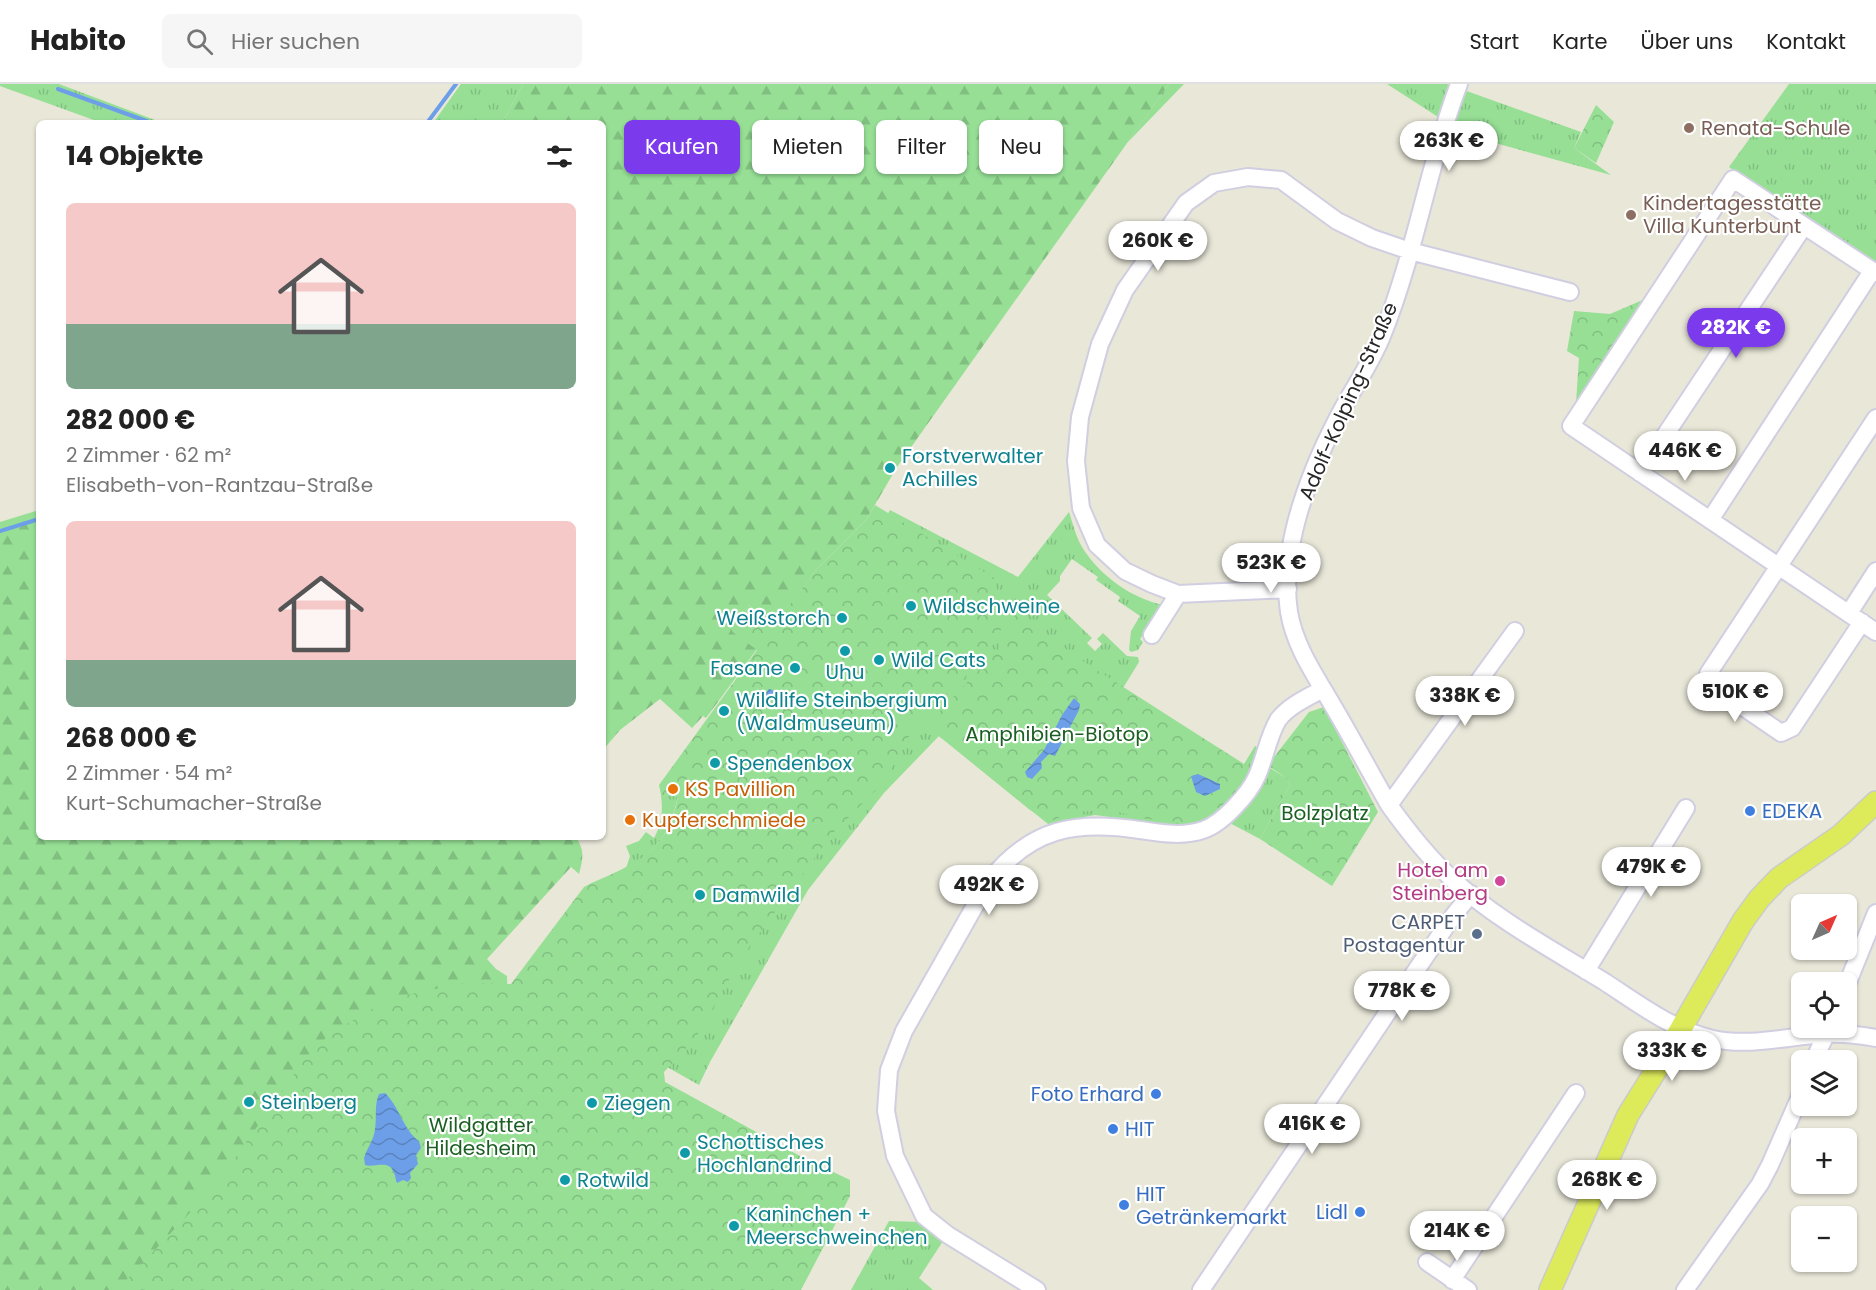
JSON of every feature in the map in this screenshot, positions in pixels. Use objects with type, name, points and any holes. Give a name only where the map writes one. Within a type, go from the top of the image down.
[{"type":"main road","points":[[1551,1290],[1618,1133],[1743,921],[1759,899],[1779,878],[1840,835],[1876,802]]},
{"type":"street","name":"Adolf-Kolping-Straße","points":[[1459,84],[1444,125],[1410,250],[1382,337],[1342,409],[1306,489],[1294,537],[1288,589],[1289,612],[1298,645],[1389,805],[1431,857],[1451,878],[1471,894],[1586,971],[1680,1029],[1715,1039],[1749,1041],[1791,1036]]},
{"type":"street","points":[[1288,589],[1178,594],[1125,571],[1097,545],[1081,508],[1076,461],[1080,417],[1100,344],[1125,290],[1186,203],[1214,183],[1248,177],[1281,180],[1336,221],[1372,238],[1570,292]]},
{"type":"street","points":[[1710,520],[1874,272],[1733,179],[1571,426],[1779,567],[1876,632]]},
{"type":"street","points":[[1640,473],[1804,226]]},
{"type":"street","points":[[1876,418],[1708,674],[1708,683],[1781,733],[1792,728],[1855,618],[1876,571]]},
{"type":"street","points":[[1152,635],[1178,594]]},
{"type":"street","points":[[1389,805],[1515,631]]},
{"type":"street","points":[[1037,1290],[948,1235],[924,1216],[895,1156],[886,1111],[889,1070],[904,1031],[989,881],[1020,851],[1038,838],[1066,828],[1085,825],[1116,827],[1174,836],[1204,830],[1228,814],[1250,788],[1257,776],[1279,719],[1298,703],[1323,688]]},
{"type":"street","points":[[1586,971],[1686,808]]},
{"type":"street","points":[[1201,1290],[1453,916],[1471,894]]},
{"type":"street","points":[[1852,972],[1876,913]]},
{"type":"street","name":"Adolf-Kolping-Straße","points":[[1857,1035],[1876,1038]]},
{"type":"street","points":[[1452,1280],[1576,1093]]},
{"type":"street","points":[[1684,1290],[1760,1184],[1791,1116]]},
{"type":"street","points":[[1426,1262],[1468,1290]]},
{"type":"green space","points":[[0,84],[59,84],[155,120],[94,120],[0,86]]},
{"type":"green space","points":[[461,84],[523,84],[504,120],[435,120]]},
{"type":"green space","points":[[523,84],[1169,84],[897,467],[866,520],[816,570],[775,625],[749,605],[731,630],[757,649],[706,718],[703,716],[692,728],[660,699],[620,730],[606,746],[606,120],[504,120]]},
{"type":"green space","points":[[1169,84],[1184,84],[1127,143]]},
{"type":"green space","points":[[1387,84],[1447,84],[1581,132],[1574,148],[1611,175],[1466,135]]},
{"type":"green space","points":[[1789,84],[1876,84],[1876,265],[1729,167]]},
{"type":"green space","points":[[1596,105],[1614,122],[1596,163],[1574,148]]},
{"type":"green space","points":[[1645,299],[1576,403],[1579,358],[1567,351],[1574,311],[1610,314]]},
{"type":"green space","name":"Wildgatter Hildesheim","points":[[875,505],[994,578],[1006,623],[962,681],[919,718],[884,782],[832,834],[742,957],[695,1039],[664,1072],[665,1082],[800,1156],[850,1180],[850,1196],[801,1290],[117,1290],[215,1186],[307,1056],[330,1034],[391,998],[465,983],[511,984],[584,887],[628,866],[657,844],[670,824],[678,797],[661,795],[659,785],[757,650],[730,630],[749,605],[775,624],[816,570],[866,520]]},
{"type":"green space","points":[[890,510],[1018,577],[1069,512],[1080,543],[1097,567],[1128,591],[1164,605],[1140,639],[1143,642],[1138,650],[1131,652],[1129,650],[1131,631],[1140,616],[1118,601],[1120,597],[1096,580],[1098,577],[1072,559],[1060,576],[1060,581],[1047,595],[1092,638],[1087,643],[1095,651],[1102,644],[1097,639],[1103,633],[1127,656],[1138,657],[1139,662],[1123,688],[1244,764],[1255,746],[1274,757],[1270,768],[1286,778],[1290,785],[1260,839],[1226,821],[1182,827],[1095,815],[1048,824],[939,736],[884,793],[808,890],[699,1085],[667,1067],[879,529]]},
{"type":"green space","name":"Steinberg","points":[[36,511],[36,840],[578,840],[582,855],[579,874],[571,867],[487,959],[507,976],[512,1170],[533,1290],[0,1290],[0,522]]},
{"type":"green space","name":"Amphibien-Biotop","points":[[1017,612],[1078,658],[1253,770],[1237,796],[1223,806],[1182,822],[1147,819],[1110,810],[1072,812],[1051,821],[1030,810],[939,736],[938,713],[998,650]]},
{"type":"green space","name":"Bolzplatz","points":[[1324,707],[1378,812],[1332,886],[1260,839],[1290,785],[1286,778],[1270,767],[1274,757],[1309,712]]},
{"type":"green space","points":[[661,795],[678,796],[667,830],[655,847],[626,868],[630,856],[626,846],[639,841],[646,832],[654,838],[657,833],[661,817]]},
{"type":"green space","points":[[889,1221],[921,1222],[943,1241],[919,1278],[933,1290],[851,1290]]},
{"type":"water","points":[[769,689],[775,691],[775,694],[768,703],[758,707],[757,705]]},
{"type":"water","points":[[1074,698],[1080,704],[1079,710],[1055,756],[1049,754],[1041,762],[1042,768],[1032,779],[1027,777],[1025,772],[1044,750],[1062,715]]},
{"type":"water","points":[[1198,774],[1220,784],[1220,789],[1205,796],[1196,792],[1191,776]]},
{"type":"water","points":[[385,1093],[409,1131],[419,1141],[421,1148],[416,1155],[418,1164],[410,1173],[411,1178],[408,1182],[403,1180],[397,1183],[395,1174],[389,1166],[365,1165],[364,1158],[376,1125],[377,1098],[379,1094]]},
{"type":"waterway","points":[[429,120],[456,84]]},
{"type":"waterway","points":[[58,89],[144,120]]},
{"type":"waterway","points":[[0,531],[36,520]]},
{"type":"place","name":"Renata-Schule","points":[[1689,128]]},
{"type":"place","name":"Kindertagesstätte Villa Kunterbunt","points":[[1631,215]]},
{"type":"place","name":"Forstverwalter Achilles","points":[[890,468]]},
{"type":"place","name":"Wildschweine","points":[[911,606]]},
{"type":"place","name":"Weißstorch","points":[[842,618]]},
{"type":"place","name":"Uhu","points":[[845,651]]},
{"type":"place","name":"Wild Cats","points":[[879,660]]},
{"type":"place","name":"Fasane","points":[[795,668]]},
{"type":"place","name":"Wildlife Steinbergium (Waldmuseum)","points":[[724,711]]},
{"type":"place","name":"Spendenbox","points":[[715,763]]},
{"type":"place","name":"KS Pavillion","points":[[673,789]]},
{"type":"place","name":"EDEKA","points":[[1750,811]]},
{"type":"place","name":"Kupferschmiede","points":[[630,820]]},
{"type":"place","name":"Hotel am Steinberg","points":[[1500,881]]},
{"type":"place","name":"Damwild","points":[[700,895]]},
{"type":"place","name":"CARPET Postagentur","points":[[1477,934]]},
{"type":"place","name":"Foto Erhard","points":[[1156,1094]]},
{"type":"place","name":"Steinberg","points":[[249,1102]]},
{"type":"place","name":"Ziegen","points":[[592,1103]]},
{"type":"place","name":"HIT","points":[[1113,1129]]},
{"type":"place","name":"Schottisches Hochlandrind","points":[[685,1153]]},
{"type":"place","name":"Rotwild","points":[[565,1180]]},
{"type":"place","name":"HIT Getränkemarkt","points":[[1124,1205]]},
{"type":"place","name":"Lidl","points":[[1360,1212]]},
{"type":"place","name":"Kaninchen + Meerschweinchen","points":[[734,1226]]}]
